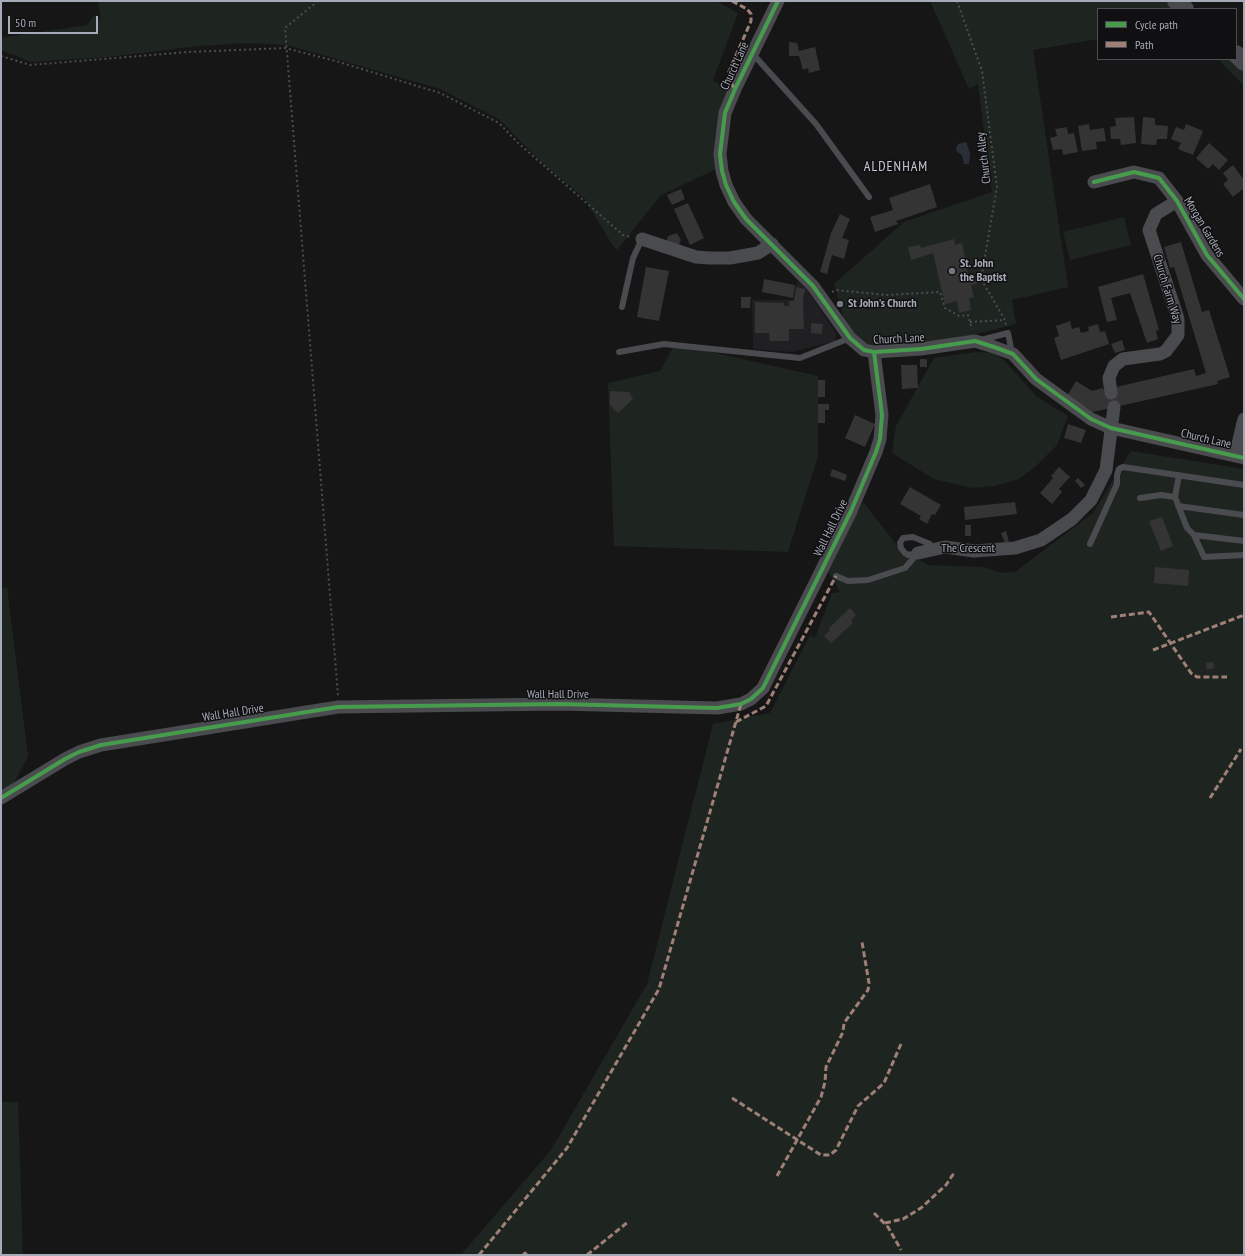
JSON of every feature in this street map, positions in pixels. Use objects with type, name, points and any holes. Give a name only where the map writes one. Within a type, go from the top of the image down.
[{"type":"main road","points":[[1176,1],[1184,8]]},
{"type":"street","name":"Church Lane","points":[[778,1],[752,53],[725,113],[720,154],[726,185],[734,202],[746,219],[821,295],[850,338],[864,350],[874,352],[921,350],[975,341],[1013,354],[1036,379],[1072,407],[1091,419],[1111,428],[1239,457]]},
{"type":"street","name":"Morgan Gardens","points":[[1094,182],[1134,172],[1159,178],[1177,201],[1206,255],[1244,299]]},
{"type":"street","name":"Church Farm Way","points":[[1111,393],[1109,378],[1114,366],[1123,359],[1160,354],[1166,351],[1178,336],[1178,319],[1149,230],[1156,214],[1177,201]]},
{"type":"street","points":[[642,239],[696,257],[709,258],[730,258],[758,253],[772,244]]},
{"type":"street","name":"Wall Hall Drive","points":[[1,798],[65,759],[79,752],[101,745],[338,707],[559,704],[716,708],[741,704],[751,699],[762,688],[851,511],[880,439],[882,415],[874,352]]},
{"type":"street","points":[[1111,428],[1114,407]]},
{"type":"street","points":[[1239,457],[1244,419]]},
{"type":"street","name":"The Crescent","points":[[918,553],[945,547],[974,551],[1015,548],[1041,540],[1072,519],[1091,500],[1111,473],[1111,428]]},
{"type":"lane","points":[[752,53],[816,124],[869,197]]},
{"type":"lane","points":[[622,307],[633,258],[642,239]]},
{"type":"lane","points":[[975,341],[1008,333],[1013,354]]},
{"type":"lane","points":[[619,352],[664,344],[800,358],[850,338]]},
{"type":"lane","points":[[1090,544],[1117,484],[1111,473],[1123,467],[1244,485]]},
{"type":"lane","points":[[1179,475],[1175,496],[1178,506],[1187,528],[1194,535],[1204,557],[1244,555]]},
{"type":"lane","points":[[1140,498],[1161,495],[1175,496]]},
{"type":"lane","points":[[1178,506],[1244,515]]},
{"type":"lane","points":[[1194,535],[1244,541]]},
{"type":"lane","points":[[918,553],[908,555],[905,553],[901,548],[900,542],[903,538],[913,537],[930,544],[933,549]]},
{"type":"lane","points":[[836,576],[848,581],[868,580],[904,568],[918,553]]},
{"type":"path","points":[[318,1],[285,28],[285,48],[338,707]]},
{"type":"path","points":[[1,56],[30,65],[188,52],[285,48],[440,93],[499,123],[517,142],[623,235],[642,239]]},
{"type":"path","points":[[821,295],[838,290],[887,295],[940,292],[945,308],[959,316],[968,315]]},
{"type":"path","points":[[970,322],[1005,320]]},
{"type":"shaded area","points":[[98,1],[716,1],[738,13],[713,80],[729,91],[718,168],[660,196],[617,250],[585,199],[539,160],[499,119],[440,89],[288,45],[248,43],[199,46],[108,57],[31,62],[1,50],[1,38],[87,25],[94,15],[101,20]]},
{"type":"shaded area","points":[[930,1],[1167,1],[1176,8],[1097,8],[1097,39],[1033,50],[1068,287],[1012,300],[1016,324],[972,335],[887,350],[860,342],[845,323],[834,284],[904,222],[992,192],[978,84],[969,89]]},
{"type":"shaded area","points":[[1219,60],[1232,60],[1244,72],[1244,86]]},
{"type":"shaded area","points":[[966,142],[970,153],[969,164],[964,164],[962,155],[957,152],[956,148],[958,144]]},
{"type":"shaded area","points":[[1124,217],[1131,245],[1070,260],[1063,232]]},
{"type":"shaded area","points":[[797,281],[805,286],[836,333],[835,341],[792,352],[753,349],[752,300],[793,300]]},
{"type":"shaded area","points":[[675,344],[818,376],[818,456],[788,552],[614,546],[608,383],[660,371]]},
{"type":"shaded area","points":[[976,352],[994,353],[1004,360],[1036,396],[1068,416],[1057,445],[1035,467],[1019,479],[994,486],[972,488],[934,479],[892,453],[896,426],[934,358]]},
{"type":"shaded area","points":[[1131,451],[1244,469],[1244,1255],[461,1255],[551,1150],[647,984],[713,724],[770,713],[810,635],[815,638],[832,593],[840,592],[826,568],[863,502],[900,549],[928,565],[984,567],[1001,573],[1015,572],[1093,513]]},
{"type":"shaded area","points":[[7,587],[28,756],[13,785],[1,790],[1,588]]},
{"type":"shaded area","points":[[1,1102],[18,1102],[23,1255],[1,1255]]},
{"type":"building","points":[[789,42],[797,43],[799,51],[815,47],[820,70],[809,73],[808,68],[803,70],[799,56],[789,56]]},
{"type":"building","points":[[1134,117],[1136,143],[1121,145],[1120,139],[1111,139],[1110,127],[1116,126],[1115,118]]},
{"type":"building","points":[[1143,117],[1155,118],[1155,125],[1168,126],[1167,139],[1157,139],[1156,145],[1141,144]]},
{"type":"building","points":[[1089,124],[1090,130],[1104,128],[1106,141],[1096,142],[1097,149],[1082,151],[1078,126]]},
{"type":"building","points":[[1186,124],[1203,131],[1193,155],[1178,149],[1181,143],[1171,139],[1176,127],[1184,130]]},
{"type":"building","points":[[1067,127],[1068,134],[1074,133],[1078,152],[1063,155],[1062,149],[1053,150],[1050,138],[1057,136],[1055,129]]},
{"type":"building","points":[[1209,143],[1228,160],[1219,170],[1213,164],[1208,169],[1196,158]]},
{"type":"building","points":[[1233,165],[1244,180],[1244,188],[1233,197],[1223,184],[1228,180],[1223,173]]},
{"type":"building","points":[[930,184],[937,207],[896,221],[898,224],[875,232],[870,217],[893,210],[889,198]]},
{"type":"building","points":[[681,189],[685,199],[672,205],[667,195]]},
{"type":"building","points":[[688,203],[704,238],[690,245],[674,209]]},
{"type":"building","points":[[840,214],[850,219],[842,238],[849,240],[844,259],[832,255],[827,274],[820,272],[831,233]]},
{"type":"building","points":[[677,233],[681,240],[679,245],[667,241],[668,236]]},
{"type":"building","name":"St. John the Baptist","points":[[954,239],[955,245],[962,243],[969,279],[976,277],[977,284],[971,285],[974,297],[969,298],[971,310],[959,313],[957,301],[945,304],[933,253],[911,260],[908,247],[920,245],[921,248]]},
{"type":"building","points":[[1181,242],[1202,312],[1209,310],[1230,377],[1217,381],[1218,384],[1093,412],[1067,396],[1076,381],[1092,391],[1103,388],[1105,394],[1117,392],[1116,387],[1194,369],[1196,376],[1206,373],[1174,267],[1170,268],[1164,247]]},
{"type":"building","points":[[646,267],[669,271],[659,321],[637,317]]},
{"type":"building","points":[[1143,274],[1159,330],[1156,331],[1158,339],[1147,343],[1130,293],[1111,298],[1117,320],[1107,322],[1098,287]]},
{"type":"building","points":[[764,279],[795,285],[793,298],[762,292]]},
{"type":"building","points":[[796,287],[805,289],[803,300],[804,329],[789,329],[789,341],[770,341],[769,333],[755,333],[755,302],[784,303],[784,306],[789,306],[789,301],[794,301]]},
{"type":"building","points":[[741,297],[751,297],[750,308],[741,308]]},
{"type":"building","points":[[1070,321],[1072,329],[1079,327],[1081,333],[1089,331],[1088,327],[1098,324],[1100,332],[1105,331],[1109,344],[1061,360],[1054,338],[1059,336],[1056,326]]},
{"type":"building","points":[[811,323],[823,324],[822,334],[811,333]]},
{"type":"building","points":[[1122,340],[1125,350],[1115,353],[1111,344]]},
{"type":"building","points":[[920,359],[927,359],[927,367],[920,367]]},
{"type":"building","points":[[901,365],[917,365],[918,388],[902,389]]},
{"type":"building","points":[[818,380],[825,380],[825,397],[818,397]]},
{"type":"building","points":[[610,391],[629,392],[633,399],[618,413],[610,405]]},
{"type":"building","points":[[818,404],[829,404],[829,410],[825,410],[825,423],[818,423]]},
{"type":"building","points":[[855,415],[875,424],[865,447],[845,438]]},
{"type":"building","points":[[1068,424],[1086,430],[1081,443],[1064,438]]},
{"type":"building","points":[[1059,467],[1070,477],[1059,489],[1062,492],[1052,504],[1040,493],[1053,478],[1051,476]]},
{"type":"building","points":[[832,469],[847,475],[845,481],[830,476]]},
{"type":"building","points":[[1078,478],[1085,485],[1081,488],[1075,481]]},
{"type":"building","points":[[910,487],[941,505],[935,515],[932,514],[927,524],[919,519],[921,516],[900,504]]},
{"type":"building","points":[[1015,502],[1017,514],[965,520],[964,507]]},
{"type":"building","points":[[1162,517],[1173,546],[1161,551],[1149,521]]},
{"type":"building","points":[[965,525],[971,525],[971,536],[965,536]]},
{"type":"building","points":[[1006,531],[1009,541],[1005,543],[1001,533]]},
{"type":"building","points":[[1155,567],[1189,570],[1188,586],[1154,583]]},
{"type":"building","points":[[850,608],[856,615],[851,620],[853,623],[831,643],[824,636],[830,630],[829,628]]},
{"type":"building","points":[[1213,662],[1214,668],[1207,670],[1206,663]]},
{"type":"marked path","points":[[732,1],[747,9],[751,14],[751,21],[728,74],[729,80],[735,89]]},
{"type":"marked path","points":[[736,722],[766,706],[836,576]]},
{"type":"marked path","points":[[1111,617],[1149,612],[1191,673],[1197,677],[1227,677]]},
{"type":"marked path","points":[[1153,650],[1244,615]]},
{"type":"marked path","points":[[479,1255],[567,1148],[659,989],[741,704]]},
{"type":"marked path","points":[[1210,798],[1241,749]]},
{"type":"marked path","points":[[777,1176],[821,1097],[825,1082],[826,1067],[843,1032],[844,1023],[868,990],[869,983],[862,942]]},
{"type":"marked path","points":[[732,1098],[821,1155],[830,1155],[836,1150],[858,1106],[884,1083],[901,1044]]},
{"type":"marked path","points":[[885,1223],[903,1219],[921,1208],[946,1185],[954,1173]]},
{"type":"marked path","points":[[874,1213],[888,1227],[901,1250]]},
{"type":"marked path","points":[[587,1255],[628,1222]]},
{"type":"marked path","points":[[523,1255],[525,1253],[527,1255]]},
{"type":"cycle path","points":[[778,1],[735,89],[725,113],[720,154],[722,171],[726,185],[734,202],[746,219],[813,286],[850,338],[864,350],[874,352],[921,349],[975,341],[1013,354],[1036,379],[1091,419],[1111,428],[1244,458]]},
{"type":"cycle path","points":[[1094,182],[1134,172],[1159,178],[1177,201],[1207,255],[1244,299]]},
{"type":"cycle path","points":[[1,798],[65,759],[79,752],[101,745],[338,707],[559,704],[717,708],[741,704],[751,699],[763,688],[851,511],[876,452],[880,439],[882,415],[874,352]]},
{"type":"place","name":"St. John the Baptist","points":[[952,271]]},
{"type":"place","name":"St John's Church","points":[[840,304]]},
{"type":"district","name":"ALDENHAM","points":[[896,167]]}]
